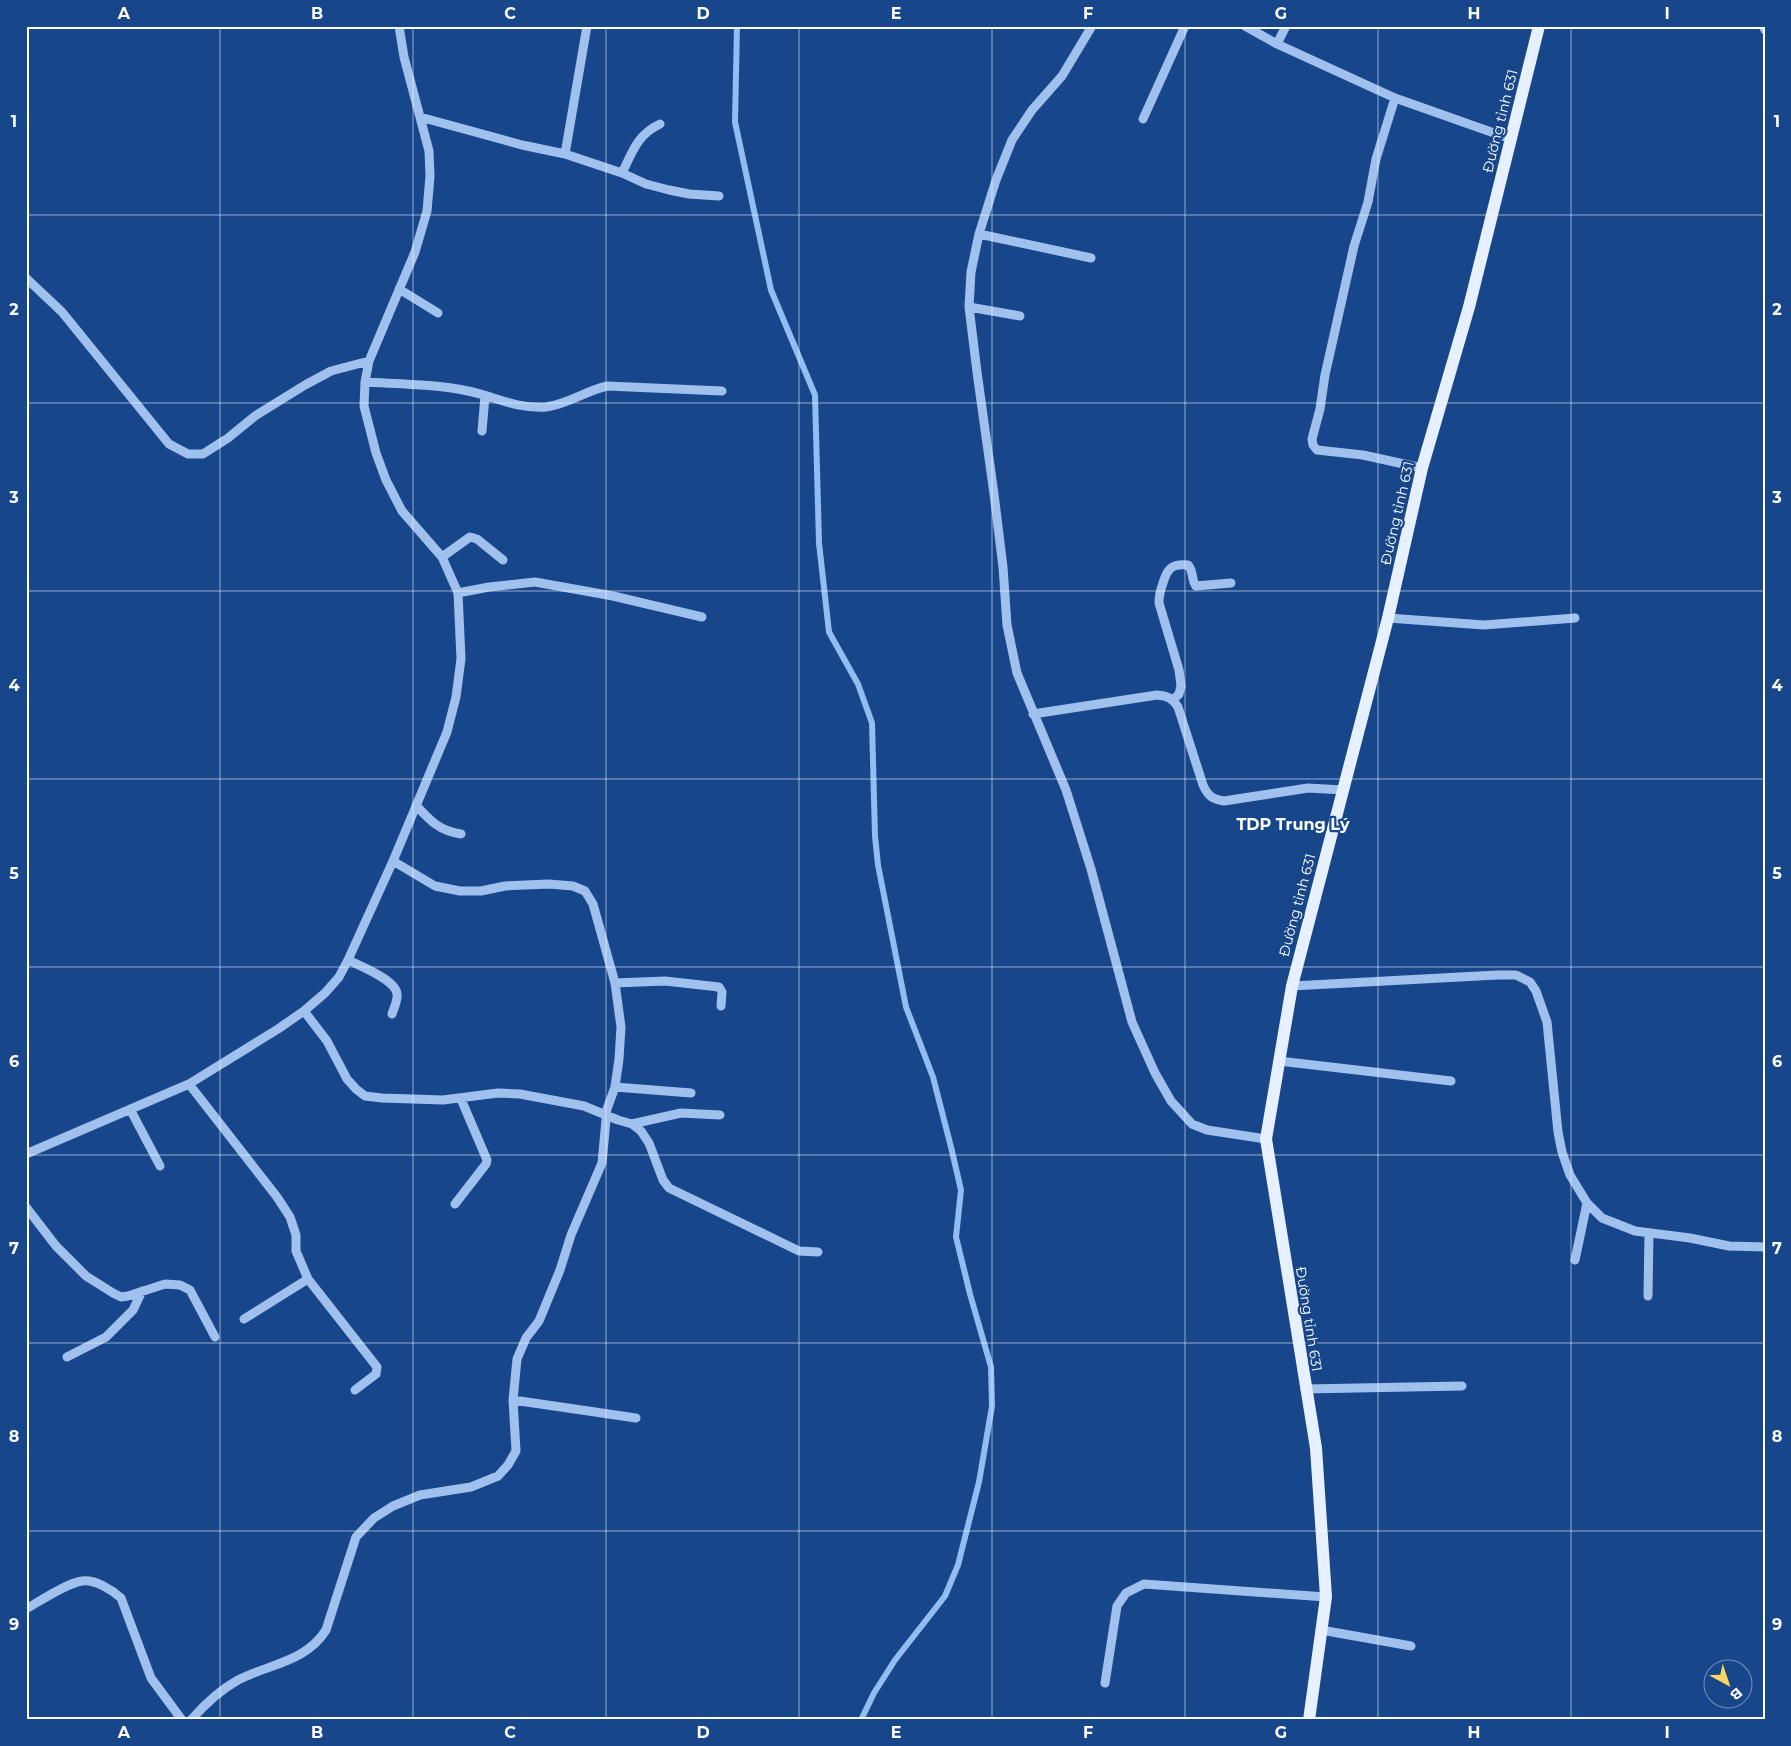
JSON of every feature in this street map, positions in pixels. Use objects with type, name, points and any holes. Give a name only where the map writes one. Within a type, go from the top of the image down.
[{"type":"main road","name":"Đường tỉnh 631","points":[[1309,1720],[1326,1597],[1316,1448],[1266,1139],[1292,986],[1388,618],[1422,468],[1469,307],[1539,26]]},
{"type":"street","points":[[26,1154],[189,1084],[304,1011],[325,993],[339,977],[348,960],[393,861],[447,732],[456,697],[461,659],[458,593],[442,558],[402,511],[386,480],[376,453],[364,406],[365,382],[369,361],[377,338],[400,289],[427,211],[430,176],[429,151],[404,57],[399,26]]},
{"type":"street","points":[[564,154],[587,26]]},
{"type":"street","points":[[1092,26],[1062,76],[1032,110],[1012,140],[996,180],[979,234],[971,272],[969,307],[998,521],[1007,625],[1017,673],[1066,790],[1093,877],[1132,1022],[1154,1073],[1171,1101],[1192,1124],[1207,1130],[1266,1139]]},
{"type":"street","points":[[1143,118],[1185,26]]},
{"type":"street","points":[[1245,26],[1277,44],[1395,98],[1511,139]]},
{"type":"street","points":[[1277,44],[1286,26]]},
{"type":"street","points":[[1763,26],[1765,30]]},
{"type":"street","points":[[1395,98],[1376,159],[1368,202],[1354,246],[1324,375],[1320,409],[1312,439],[1313,445],[1317,450],[1363,455],[1422,468]]},
{"type":"street","points":[[420,117],[522,146],[564,154],[622,173],[646,184],[689,194],[718,196]]},
{"type":"street","points":[[622,173],[635,145],[651,128],[660,124]]},
{"type":"street","points":[[979,234],[1091,258]]},
{"type":"street","points":[[26,278],[62,312],[169,444],[188,454],[203,454],[228,438],[255,416],[331,371],[369,361]]},
{"type":"street","points":[[400,289],[438,314]]},
{"type":"street","points":[[969,307],[1020,316]]},
{"type":"street","points":[[365,382],[446,387],[519,406],[544,407],[561,405],[592,389],[607,386],[722,391]]},
{"type":"street","points":[[482,431],[485,396]]},
{"type":"street","points":[[442,558],[470,537],[477,539],[503,560]]},
{"type":"street","points":[[1173,700],[1179,694],[1181,686],[1179,670],[1159,603],[1159,595],[1167,570],[1174,565],[1188,565],[1196,586],[1231,583]]},
{"type":"street","points":[[458,593],[489,587],[535,582],[613,596],[702,617]]},
{"type":"street","points":[[1388,618],[1484,625],[1575,618]]},
{"type":"street","points":[[1033,714],[1158,695],[1167,696],[1173,700],[1192,747],[1203,785],[1214,800],[1224,801],[1308,788],[1343,790]]},
{"type":"street","points":[[416,805],[439,827],[448,832],[461,834]]},
{"type":"street","points":[[191,1720],[217,1694],[239,1680],[277,1665],[319,1642],[326,1630],[356,1537],[374,1518],[393,1506],[420,1495],[471,1488],[498,1476],[508,1465],[516,1451],[514,1400],[517,1359],[526,1338],[540,1322],[578,1217],[602,1163],[606,1115],[615,1087],[621,1027],[615,983],[594,904],[585,891],[573,886],[549,884],[504,886],[481,891],[460,891],[435,886],[393,861]]},
{"type":"street","points":[[348,960],[389,981],[395,988],[398,995],[392,1014]]},
{"type":"street","points":[[1292,986],[1497,975],[1516,975],[1530,982],[1536,991],[1547,1022],[1558,1132],[1562,1152],[1570,1175],[1587,1203],[1602,1218],[1635,1231],[1690,1238],[1729,1246],[1765,1247]]},
{"type":"street","points":[[615,983],[666,980],[719,988],[722,992],[721,1006]]},
{"type":"street","points":[[304,1011],[327,1041],[347,1079],[366,1096],[422,1100],[460,1099],[498,1093],[520,1094],[584,1106],[632,1124],[641,1130],[649,1143],[663,1180],[669,1188],[799,1251],[818,1252]]},
{"type":"street","points":[[1279,1061],[1451,1082]]},
{"type":"street","points":[[189,1084],[277,1197],[290,1217],[296,1236],[296,1251],[308,1280],[377,1367],[376,1374],[355,1390]]},
{"type":"street","points":[[615,1087],[691,1093]]},
{"type":"street","points":[[455,1204],[486,1164],[487,1160],[460,1099]]},
{"type":"street","points":[[130,1109],[160,1166]]},
{"type":"street","points":[[632,1124],[681,1112],[720,1114]]},
{"type":"street","points":[[1576,1260],[1587,1203]]},
{"type":"street","points":[[26,1207],[56,1246],[86,1276],[120,1297],[165,1284],[180,1285],[190,1290],[215,1337]]},
{"type":"street","points":[[1648,1296],[1649,1233]]},
{"type":"street","points":[[244,1319],[308,1280]]},
{"type":"street","points":[[67,1357],[106,1337],[133,1310],[142,1292]]},
{"type":"street","points":[[1305,1389],[1462,1386]]},
{"type":"street","points":[[514,1400],[636,1418]]},
{"type":"street","points":[[26,1609],[55,1592],[83,1581],[94,1582],[112,1590],[121,1598],[152,1678],[182,1720]]},
{"type":"street","points":[[1105,1683],[1117,1606],[1126,1593],[1144,1584],[1326,1597]]},
{"type":"street","points":[[1321,1630],[1411,1646]]},
{"type":"waterway","points":[[737,26],[735,122],[771,290],[815,395],[819,543],[829,632],[858,684],[872,723],[875,836],[878,865],[906,1007],[933,1077],[961,1190],[956,1237],[991,1367],[992,1406],[979,1482],[958,1565],[945,1596],[895,1660],[874,1693],[861,1720]]},
{"type":"district","name":"TDP Trung Lý","points":[[1293,824]]}]
